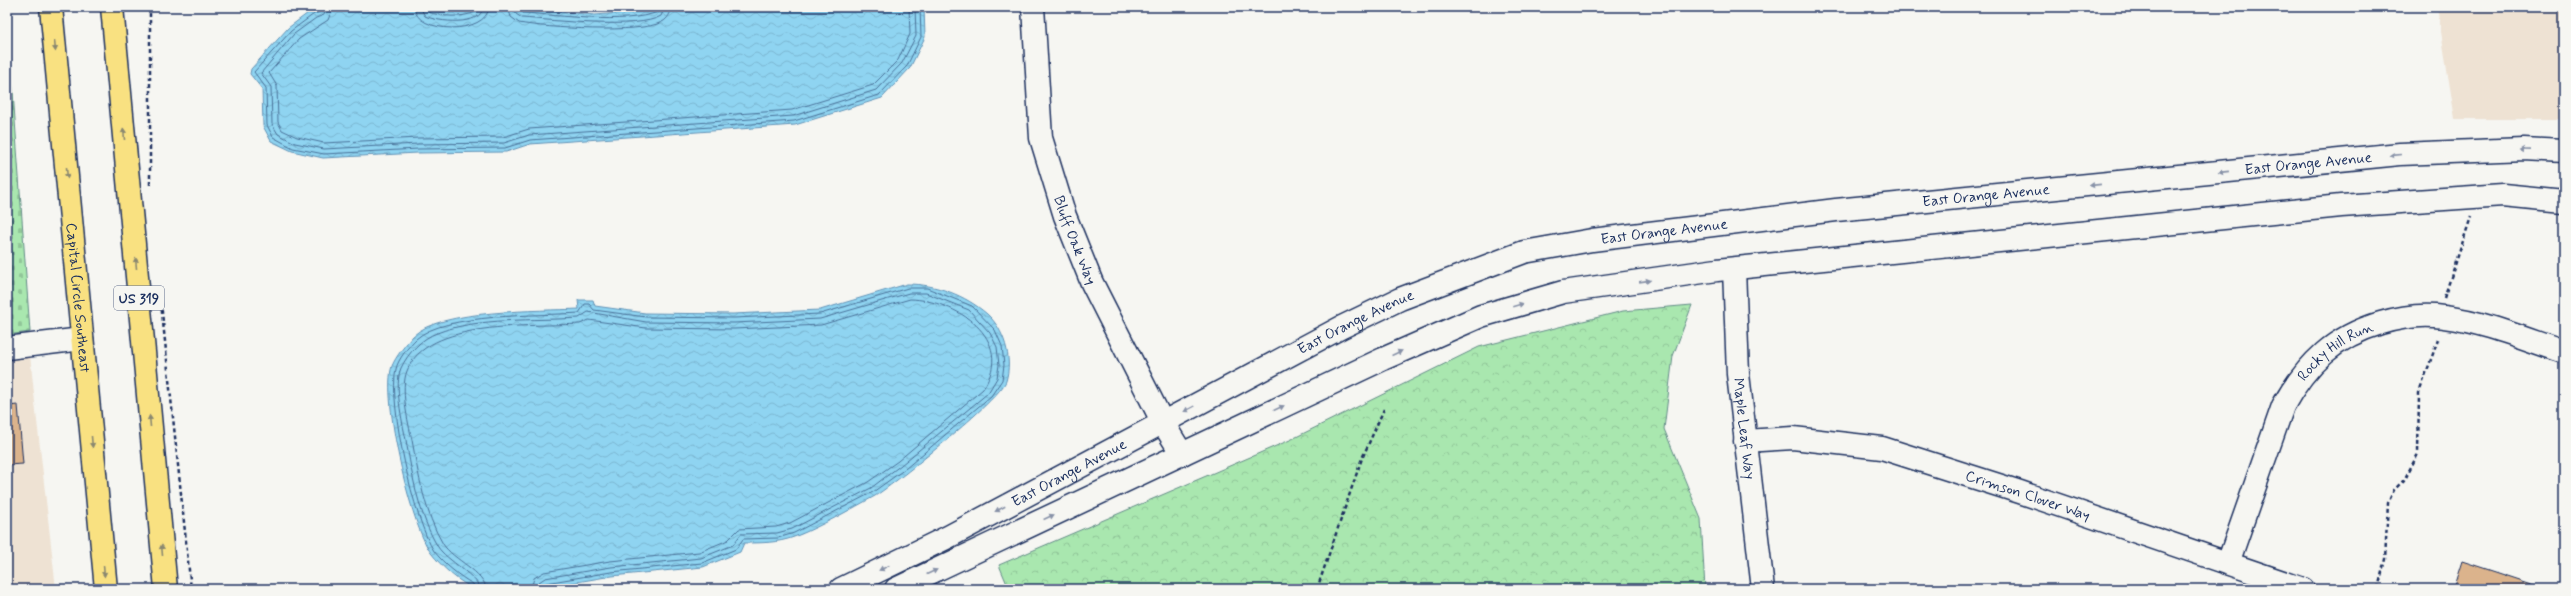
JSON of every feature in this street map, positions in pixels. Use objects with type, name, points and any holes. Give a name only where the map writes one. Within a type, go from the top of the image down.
[{"type":"main road","name":"Capital Circle Southeast","points":[[52,7],[106,589]]},
{"type":"main road","name":"US 319","points":[[112,7],[166,589]]},
{"type":"street","name":"Bluff Oak Way","points":[[1033,7],[1042,138],[1065,216],[1092,283],[1163,423],[1182,454]]},
{"type":"street","name":"East Orange Avenue","points":[[841,589],[948,537],[1355,320],[1442,282],[1524,252],[1592,240],[1836,210],[2400,154],[2524,150],[2564,152]]},
{"type":"street","name":"East Orange Avenue","points":[[896,589],[1182,454],[1481,316],[1563,292],[1734,268],[2341,206],[2503,195],[2564,201]]},
{"type":"street","name":"Maple Leaf Way","points":[[1734,268],[1738,374],[1763,589]]},
{"type":"street","name":"Rocky Hill Run","points":[[2228,563],[2283,406],[2296,384],[2311,366],[2339,342],[2385,322],[2403,318],[2442,316],[2486,326],[2564,352]]},
{"type":"street","points":[[7,348],[82,339]]},
{"type":"street","name":"Crimson Clover Way","points":[[1745,441],[1793,438],[1882,448],[2303,589]]},
{"type":"path","points":[[150,7],[150,188]]},
{"type":"path","points":[[2444,300],[2445,290],[2471,217]]},
{"type":"path","points":[[161,297],[191,589]]},
{"type":"path","points":[[2378,589],[2385,559],[2388,503],[2418,454],[2419,394],[2435,352],[2440,333]]},
{"type":"path","points":[[1317,589],[1361,461],[1384,409]]},
{"type":"shaded area","points":[[2437,7],[2564,7],[2564,119],[2455,119]]},
{"type":"shaded area","points":[[30,355],[56,589],[7,589],[7,357]]},
{"type":"green space","points":[[7,7],[30,332],[7,335]]},
{"type":"green space","points":[[1692,305],[1673,356],[1664,429],[1701,519],[1705,589],[1009,589],[999,565],[1290,440],[1479,347],[1623,311]]},
{"type":"water","points":[[332,7],[422,7],[441,12],[464,11],[479,7],[546,10],[595,15],[646,11],[663,7],[924,7],[925,37],[910,68],[882,98],[795,125],[530,144],[506,152],[418,153],[323,158],[292,151],[271,141],[263,126],[262,89],[250,74],[251,69],[288,28],[312,10]]},
{"type":"water","points":[[907,284],[929,286],[950,292],[969,301],[987,314],[993,320],[1006,344],[1008,354],[1008,372],[1006,381],[1000,391],[986,405],[924,459],[875,496],[835,518],[788,539],[776,542],[744,543],[740,552],[703,567],[612,576],[536,589],[476,589],[463,583],[440,564],[431,553],[423,539],[407,490],[400,461],[394,432],[390,382],[392,366],[404,346],[413,336],[426,327],[467,316],[492,313],[579,309],[578,300],[593,300],[595,306],[645,313],[733,314],[820,310]]},
{"type":"building","points":[[18,405],[23,464],[7,465],[7,406]]},
{"type":"building","points":[[2462,561],[2538,586],[2537,589],[2453,589]]}]
